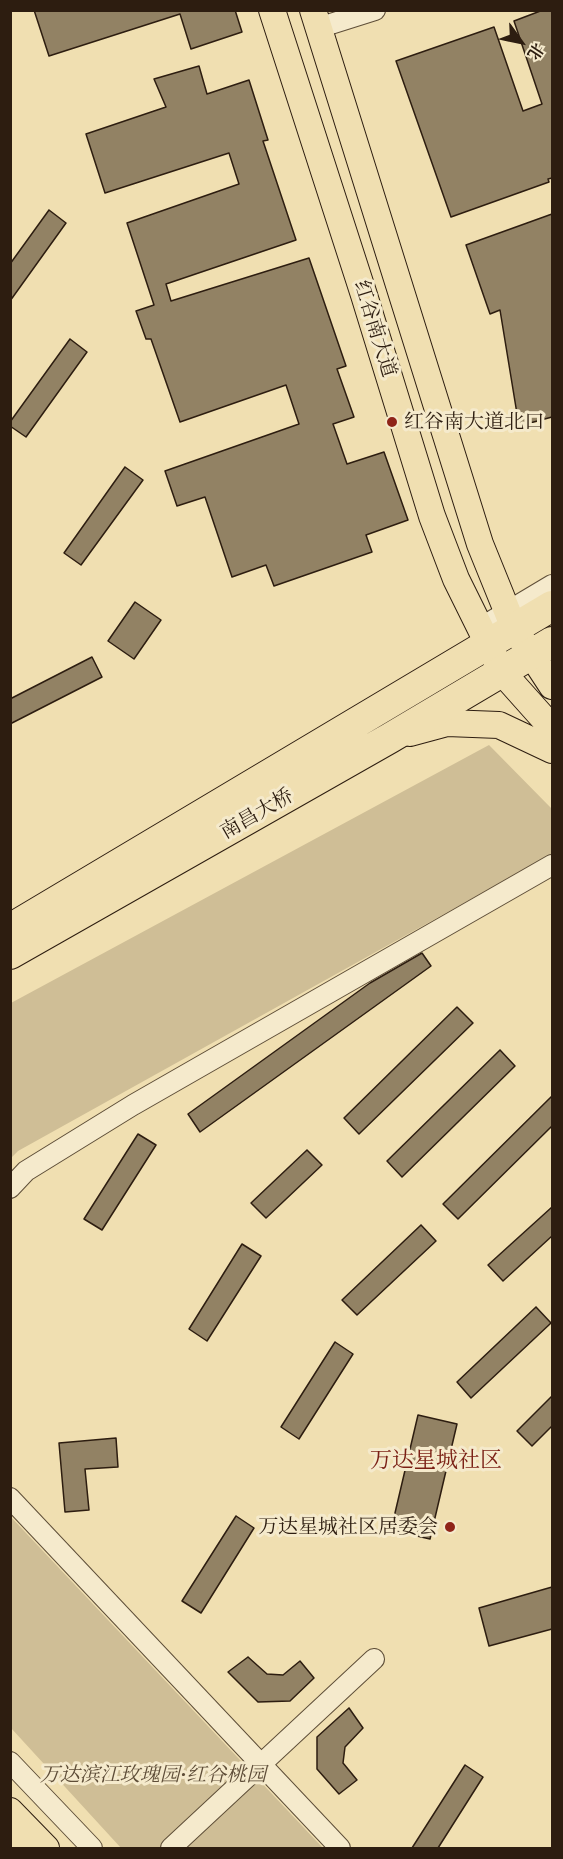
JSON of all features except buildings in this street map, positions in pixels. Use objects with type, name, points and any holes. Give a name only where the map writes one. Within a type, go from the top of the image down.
[{"type":"highway","name":"南昌大桥","points":[[10,929],[483,636],[510,620],[552,606]]},
{"type":"highway","name":"南昌大桥","points":[[10,954],[390,738],[541,648]]},
{"type":"main road","name":"红谷南大道","points":[[272,10],[432,516],[456,579],[502,672],[552,728]]},
{"type":"main road","name":"红谷南大道","points":[[316,19],[480,544],[510,620],[541,648],[552,686]]},
{"type":"main road","points":[[390,738],[447,723],[499,725],[552,750]]},
{"type":"main road","points":[[10,1811],[46,1848]]},
{"type":"main road","points":[[10,1843],[15,1848]]},
{"type":"street","points":[[316,19],[375,10]]},
{"type":"street","points":[[510,620],[552,585]]},
{"type":"street","points":[[499,725],[552,763]]},
{"type":"street","points":[[10,1188],[26,1171],[133,1106],[552,866]]},
{"type":"street","points":[[10,1498],[340,1848]]},
{"type":"street","points":[[171,1848],[374,1659]]},
{"type":"street","points":[[10,1762],[92,1848]]},
{"type":"green space","points":[[489,745],[552,809],[552,854],[18,1151],[11,1158],[11,1003]]},
{"type":"green space","name":"万达滨江玫瑰园·红谷桃园","points":[[10,1516],[323,1848],[121,1848],[11,1728]]},
{"type":"place","name":"红谷南大道北口","points":[[392,422]]},
{"type":"place","name":"万达星城社区居委会","points":[[450,1527]]},
{"type":"district","name":"万达星城社区","points":[[436,1461]]}]
